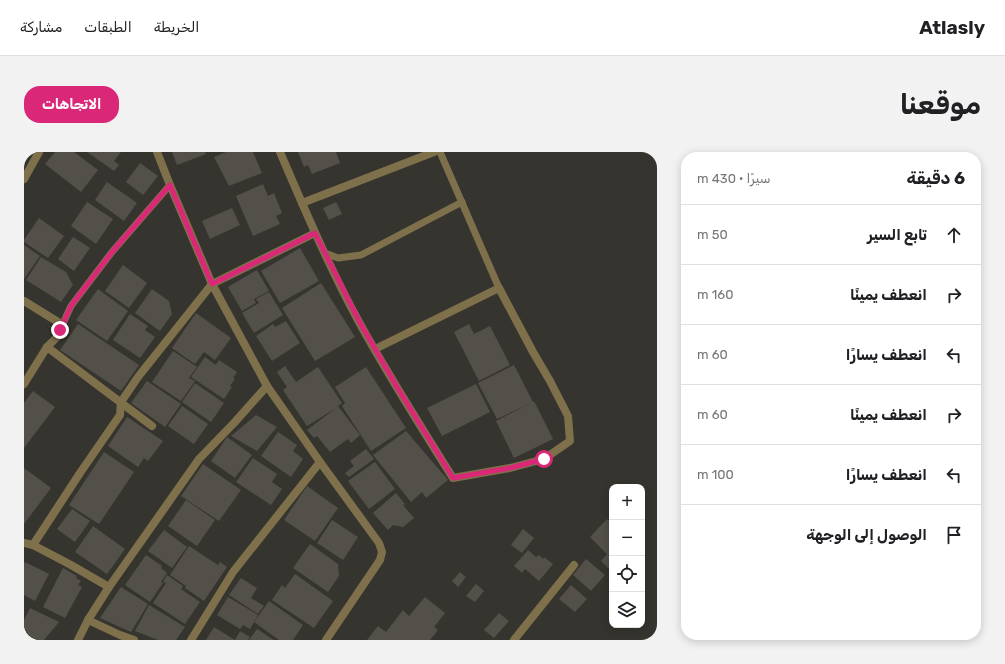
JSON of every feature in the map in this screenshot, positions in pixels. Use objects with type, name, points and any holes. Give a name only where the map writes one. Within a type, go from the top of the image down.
[{"type":"street","points":[[24,179],[39,152]]},
{"type":"street","points":[[157,152],[212,284],[267,386],[379,543],[382,552],[380,560],[326,640]]},
{"type":"street","points":[[280,152],[315,233],[359,321],[375,349],[397,387],[453,478],[510,468],[544,459],[570,441],[568,416],[499,288],[375,349]]},
{"type":"street","points":[[302,203],[434,152]]},
{"type":"street","points":[[33,545],[80,472],[120,415],[121,402],[138,376],[212,284],[315,233]]},
{"type":"street","points":[[24,301],[58,322],[60,330],[58,336],[47,347],[24,384]]},
{"type":"street","points":[[47,347],[152,426]]},
{"type":"street","points":[[78,640],[108,587],[199,459],[267,386]]},
{"type":"street","points":[[191,640],[233,572],[320,462]]},
{"type":"street","points":[[24,543],[33,545],[108,587]]},
{"type":"street","points":[[514,640],[574,565]]},
{"type":"street","points":[[88,620],[134,640]]},
{"type":"lane","points":[[440,152],[499,288]]},
{"type":"lane","points":[[60,330],[71,306],[112,252],[170,185]]},
{"type":"lane","points":[[325,254],[338,258],[361,255],[462,202]]},
{"type":"building","points":[[55,152],[74,152],[98,170],[81,192],[45,164]]},
{"type":"building","points":[[87,152],[121,152],[114,161],[119,165],[114,171]]},
{"type":"building","points":[[172,152],[205,152],[206,154],[177,165]]},
{"type":"building","points":[[226,152],[253,152],[262,173],[229,186],[214,157]]},
{"type":"building","points":[[298,152],[336,152],[340,163],[312,174],[308,165],[304,167]]},
{"type":"building","points":[[140,163],[158,176],[143,195],[126,182]]},
{"type":"building","points":[[107,182],[137,203],[124,221],[95,200]]},
{"type":"building","points":[[263,184],[268,196],[274,193],[282,213],[276,216],[280,224],[253,236],[236,196]]},
{"type":"building","points":[[87,202],[113,219],[96,244],[71,226]]},
{"type":"building","points":[[336,202],[342,214],[329,220],[323,208]]},
{"type":"building","points":[[232,208],[240,225],[210,239],[202,221]]},
{"type":"building","points":[[39,218],[64,236],[48,258],[24,242]]},
{"type":"building","points":[[73,237],[90,248],[74,271],[58,259]]},
{"type":"building","points":[[24,245],[40,256],[24,279]]},
{"type":"building","points":[[300,248],[319,281],[280,303],[261,271]]},
{"type":"building","points":[[41,257],[66,272],[73,285],[61,302],[26,280]]},
{"type":"building","points":[[123,265],[147,283],[129,308],[105,291]]},
{"type":"building","points":[[257,270],[269,291],[254,299],[256,303],[242,311],[228,287]]},
{"type":"building","points":[[321,283],[355,337],[315,361],[282,308]]},
{"type":"building","points":[[98,289],[128,311],[107,341],[76,320]]},
{"type":"building","points":[[152,289],[169,301],[172,314],[160,331],[135,313]]},
{"type":"building","points":[[269,292],[283,315],[254,333],[242,313],[259,303],[256,299]]},
{"type":"building","points":[[196,313],[231,338],[215,360],[204,352],[195,364],[172,348]]},
{"type":"building","points":[[130,314],[148,326],[145,330],[155,337],[140,358],[113,340]]},
{"type":"building","points":[[286,321],[300,343],[272,361],[256,336],[273,324],[275,327]]},
{"type":"building","points":[[78,324],[139,365],[121,391],[60,350]]},
{"type":"building","points":[[469,324],[474,334],[490,326],[510,365],[479,381],[454,332]]},
{"type":"building","points":[[173,351],[197,367],[189,378],[195,381],[181,401],[152,382]]},
{"type":"building","points":[[205,357],[216,365],[219,360],[237,372],[233,378],[235,379],[230,386],[232,387],[224,399],[191,377]]},
{"type":"building","points":[[514,365],[553,439],[514,458],[496,421],[531,403],[497,419],[478,383]]},
{"type":"building","points":[[285,366],[296,382],[318,367],[342,403],[338,406],[360,435],[351,443],[348,439],[330,452],[317,436],[314,438],[307,430],[336,408],[307,426],[283,390],[287,387],[277,372]]},
{"type":"building","points":[[366,367],[406,428],[371,451],[342,406],[345,403],[335,387]]},
{"type":"building","points":[[147,381],[181,404],[165,427],[131,403]]},
{"type":"building","points":[[195,383],[224,403],[211,422],[182,402]]},
{"type":"building","points":[[476,384],[490,412],[442,436],[427,408]]},
{"type":"building","points":[[33,391],[55,407],[24,448],[24,403]]},
{"type":"building","points":[[182,406],[208,424],[194,444],[168,426]]},
{"type":"building","points":[[256,415],[277,427],[257,451],[231,436]]},
{"type":"building","points":[[127,417],[163,441],[148,461],[144,458],[138,467],[108,446]]},
{"type":"building","points":[[406,431],[448,480],[426,498],[422,492],[411,502],[373,455]]},
{"type":"building","points":[[278,432],[297,445],[293,451],[303,459],[291,477],[261,456]]},
{"type":"building","points":[[227,437],[252,455],[235,478],[211,461]]},
{"type":"building","points":[[366,449],[374,459],[349,477],[345,473],[354,466],[350,461]]},
{"type":"building","points":[[104,452],[134,472],[99,524],[69,505]]},
{"type":"building","points":[[253,458],[277,474],[272,482],[282,489],[271,505],[236,482]]},
{"type":"building","points":[[375,462],[395,489],[369,509],[348,481]]},
{"type":"building","points":[[203,464],[241,490],[219,521],[181,496]]},
{"type":"building","points":[[24,468],[51,488],[24,524]]},
{"type":"building","points":[[307,486],[338,508],[315,541],[284,520]]},
{"type":"building","points":[[396,493],[405,504],[403,505],[414,518],[403,527],[393,525],[388,530],[373,513]]},
{"type":"building","points":[[186,500],[215,520],[197,546],[168,526]]},
{"type":"building","points":[[72,509],[90,521],[75,542],[57,529]]},
{"type":"building","points":[[607,519],[609,521],[609,569],[601,561],[607,554],[590,537]]},
{"type":"building","points":[[332,520],[358,537],[343,560],[317,543]]},
{"type":"building","points":[[93,526],[125,549],[107,574],[75,552]]},
{"type":"building","points":[[523,529],[534,538],[522,553],[511,545]]},
{"type":"building","points":[[164,530],[187,547],[172,568],[148,551]]},
{"type":"building","points":[[310,544],[338,564],[339,576],[328,592],[293,568]]},
{"type":"building","points":[[189,546],[218,565],[220,562],[227,567],[204,601],[185,588],[186,586],[170,575]]},
{"type":"building","points":[[528,550],[536,557],[539,555],[543,559],[544,557],[553,564],[539,581],[525,569],[522,573],[514,566]]},
{"type":"building","points":[[146,555],[162,566],[161,568],[167,573],[161,582],[163,583],[150,602],[125,585]]},
{"type":"building","points":[[586,559],[605,575],[591,591],[573,575]]},
{"type":"building","points":[[25,562],[49,574],[35,601],[24,595]]},
{"type":"building","points":[[63,568],[77,576],[76,578],[81,581],[78,585],[82,587],[65,618],[43,607]]},
{"type":"building","points":[[460,572],[466,577],[458,587],[452,581]]},
{"type":"building","points":[[295,574],[333,601],[314,628],[272,600],[282,585],[285,588]]},
{"type":"building","points":[[167,575],[183,586],[181,589],[200,602],[185,624],[153,603],[166,583],[163,582]]},
{"type":"building","points":[[241,578],[257,588],[251,598],[264,606],[258,614],[229,595]]},
{"type":"building","points":[[476,584],[484,591],[475,602],[466,596]]},
{"type":"building","points":[[571,585],[587,599],[575,612],[559,599]]},
{"type":"building","points":[[121,587],[148,604],[131,632],[100,618]]},
{"type":"building","points":[[228,597],[258,615],[250,629],[243,625],[240,629],[217,615]]},
{"type":"building","points":[[425,597],[445,613],[434,627],[438,630],[430,640],[367,640],[378,626],[386,632],[403,610],[409,616]]},
{"type":"building","points":[[269,601],[303,625],[293,640],[279,640],[254,622]]},
{"type":"building","points":[[149,605],[185,627],[176,640],[158,640],[135,631]]},
{"type":"building","points":[[30,608],[59,622],[44,640],[24,640],[24,620]]},
{"type":"building","points":[[499,613],[509,621],[494,638],[484,630]]},
{"type":"building","points":[[214,627],[235,640],[206,640]]},
{"type":"building","points":[[257,629],[274,640],[249,640]]},
{"type":"building","points":[[240,631],[250,637],[248,640],[235,640]]},
{"type":"route","points":[[60,330],[71,306],[112,252],[170,185],[212,284],[315,233],[359,321],[397,387],[453,478],[510,468],[544,459]]}]
